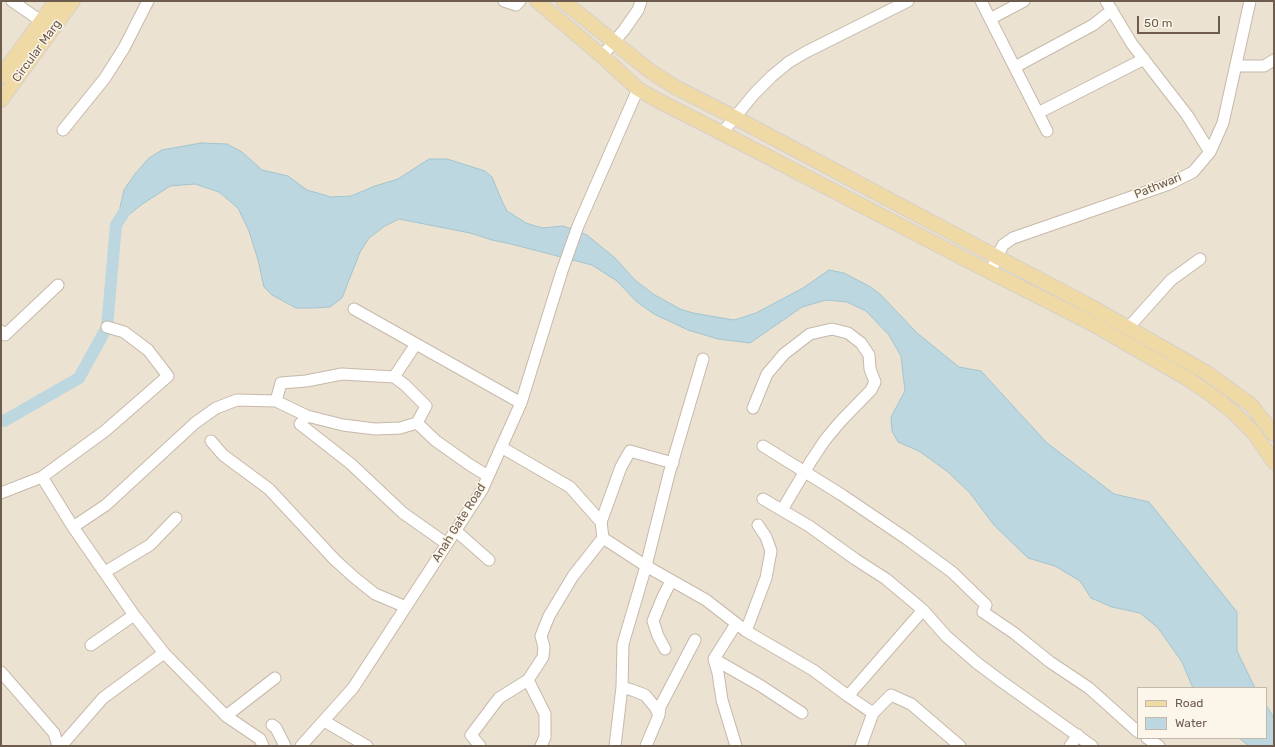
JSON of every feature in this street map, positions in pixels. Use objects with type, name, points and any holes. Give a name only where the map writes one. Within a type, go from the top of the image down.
[{"type":"main road","name":"Circular Marg","points":[[1,76],[56,1]]},
{"type":"main road","name":"Circular Marg","points":[[1,100],[73,1]]},
{"type":"main road","points":[[537,1],[641,91],[990,272],[1091,322],[1188,379],[1234,413],[1254,433],[1274,462]]},
{"type":"main road","points":[[563,1],[633,58],[675,87],[1092,307],[1207,373],[1251,405],[1274,434]]},
{"type":"main road","points":[[621,73],[618,65],[620,59],[625,56],[633,58]]},
{"type":"main road","points":[[641,91],[650,94],[658,89],[660,82],[655,74]]},
{"type":"street","points":[[12,1],[41,21]]},
{"type":"street","points":[[63,130],[109,72],[124,48],[148,1]]},
{"type":"street","points":[[504,1],[516,4],[520,1]]},
{"type":"street","points":[[602,56],[624,30],[638,10],[641,1]]},
{"type":"street","points":[[722,133],[754,94],[789,62],[908,1]]},
{"type":"street","points":[[981,1],[1047,131]]},
{"type":"street","points":[[990,19],[1024,1]]},
{"type":"street","name":"Pathwari","points":[[990,272],[1003,246],[1013,238],[1169,184],[1193,172],[1210,152],[1223,123],[1250,1]]},
{"type":"street","points":[[1015,67],[1093,25],[1109,5],[1132,44],[1187,115],[1210,152]]},
{"type":"street","points":[[1038,113],[1144,59]]},
{"type":"street","points":[[1236,66],[1264,66],[1274,60]]},
{"type":"street","name":"Anah Gate Road","points":[[302,746],[353,688],[482,490],[521,403],[562,271],[578,226],[641,91]]},
{"type":"street","points":[[1128,328],[1171,280],[1200,259]]},
{"type":"street","points":[[1,331],[5,335],[58,285]]},
{"type":"street","points":[[354,309],[521,403]]},
{"type":"street","points":[[1,493],[42,477],[105,431],[168,376],[148,350],[124,332],[107,327]]},
{"type":"street","points":[[753,408],[767,374],[784,354],[810,334],[832,329],[848,333],[861,343],[868,355],[870,369],[875,382],[871,390],[825,440],[782,510]]},
{"type":"street","points":[[394,377],[416,344]]},
{"type":"street","points":[[615,746],[622,687],[623,644],[703,359]]},
{"type":"street","points":[[73,527],[106,505],[180,435],[195,423],[216,408],[237,400],[276,401],[307,416],[343,425],[375,429],[400,428],[417,423],[426,406],[405,385],[394,377],[342,374],[306,381],[281,383],[276,401]]},
{"type":"street","points":[[307,416],[300,424],[351,464],[403,513],[447,544]]},
{"type":"street","points":[[417,423],[436,441],[488,476]]},
{"type":"street","points":[[211,441],[223,455],[269,489],[335,560],[355,578],[374,594],[406,607]]},
{"type":"street","points":[[763,446],[805,471],[907,539],[952,572],[986,605],[983,612],[1014,633],[1050,662],[1089,688],[1137,731]]},
{"type":"street","points":[[501,447],[570,486],[601,522]]},
{"type":"street","points":[[480,746],[471,735],[499,698],[528,680],[543,657],[544,647],[541,636],[548,616],[573,576],[603,538],[601,522],[621,467],[630,451],[673,462]]},
{"type":"street","points":[[42,477],[73,527],[134,614],[164,653],[226,716],[260,739],[263,746]]},
{"type":"street","points":[[763,499],[809,526],[854,559],[886,579],[923,610],[946,636],[977,662],[1092,746]]},
{"type":"street","points":[[105,572],[150,545],[176,518]]},
{"type":"street","points":[[746,631],[766,578],[772,551],[766,537],[758,525]]},
{"type":"street","points":[[455,530],[489,560]]},
{"type":"street","points":[[603,538],[646,566],[706,600],[746,631],[813,670],[873,713]]},
{"type":"street","points":[[665,649],[658,636],[653,621],[672,580]]},
{"type":"street","points":[[848,696],[923,610]]},
{"type":"street","points":[[91,644],[134,614]]},
{"type":"street","points":[[736,624],[714,659],[718,673],[722,700],[736,746]]},
{"type":"street","points":[[646,746],[660,707],[695,640]]},
{"type":"street","points":[[1,672],[54,733],[60,746],[104,698],[164,653]]},
{"type":"street","points":[[714,659],[761,686],[802,714]]},
{"type":"street","points":[[226,716],[275,678]]},
{"type":"street","points":[[528,680],[545,714],[545,737],[541,746]]},
{"type":"street","points":[[622,687],[645,695],[658,715]]},
{"type":"street","points":[[861,746],[873,713],[891,695],[911,704],[949,742],[960,746]]},
{"type":"street","points":[[324,721],[367,746]]},
{"type":"street","points":[[272,725],[276,728],[285,746]]},
{"type":"street","points":[[1070,746],[1078,735]]},
{"type":"street","points":[[1148,739],[1159,746]]},
{"type":"shaded area","points":[[1,1],[1274,1],[1274,746],[1,746]]},
{"type":"water","points":[[201,143],[227,144],[242,152],[262,170],[288,176],[307,190],[331,197],[351,196],[375,186],[398,179],[429,159],[447,159],[485,171],[492,177],[507,211],[526,223],[542,228],[563,226],[587,235],[615,258],[635,280],[653,294],[680,309],[693,313],[734,320],[756,313],[803,288],[829,270],[844,273],[869,286],[880,294],[917,333],[959,367],[981,371],[1047,443],[1114,494],[1149,502],[1237,612],[1237,651],[1255,687],[1193,687],[1182,662],[1158,628],[1140,613],[1112,607],[1091,598],[1080,581],[1055,566],[1028,558],[994,525],[970,493],[948,472],[919,451],[898,442],[892,431],[891,417],[905,391],[901,356],[889,335],[866,311],[847,302],[826,300],[802,307],[750,343],[718,339],[688,330],[654,314],[637,302],[617,281],[592,265],[470,233],[399,219],[385,226],[369,238],[360,252],[342,298],[330,307],[296,308],[272,295],[264,287],[249,231],[238,208],[219,192],[195,184],[170,186],[141,205],[116,225],[124,190],[149,158],[162,150]]},
{"type":"water","points":[[1267,707],[1274,718],[1274,746],[1249,746],[1240,739],[1267,739]]},
{"type":"waterway","points":[[1,420],[4,421],[79,378],[107,327],[116,225],[125,211]]}]
